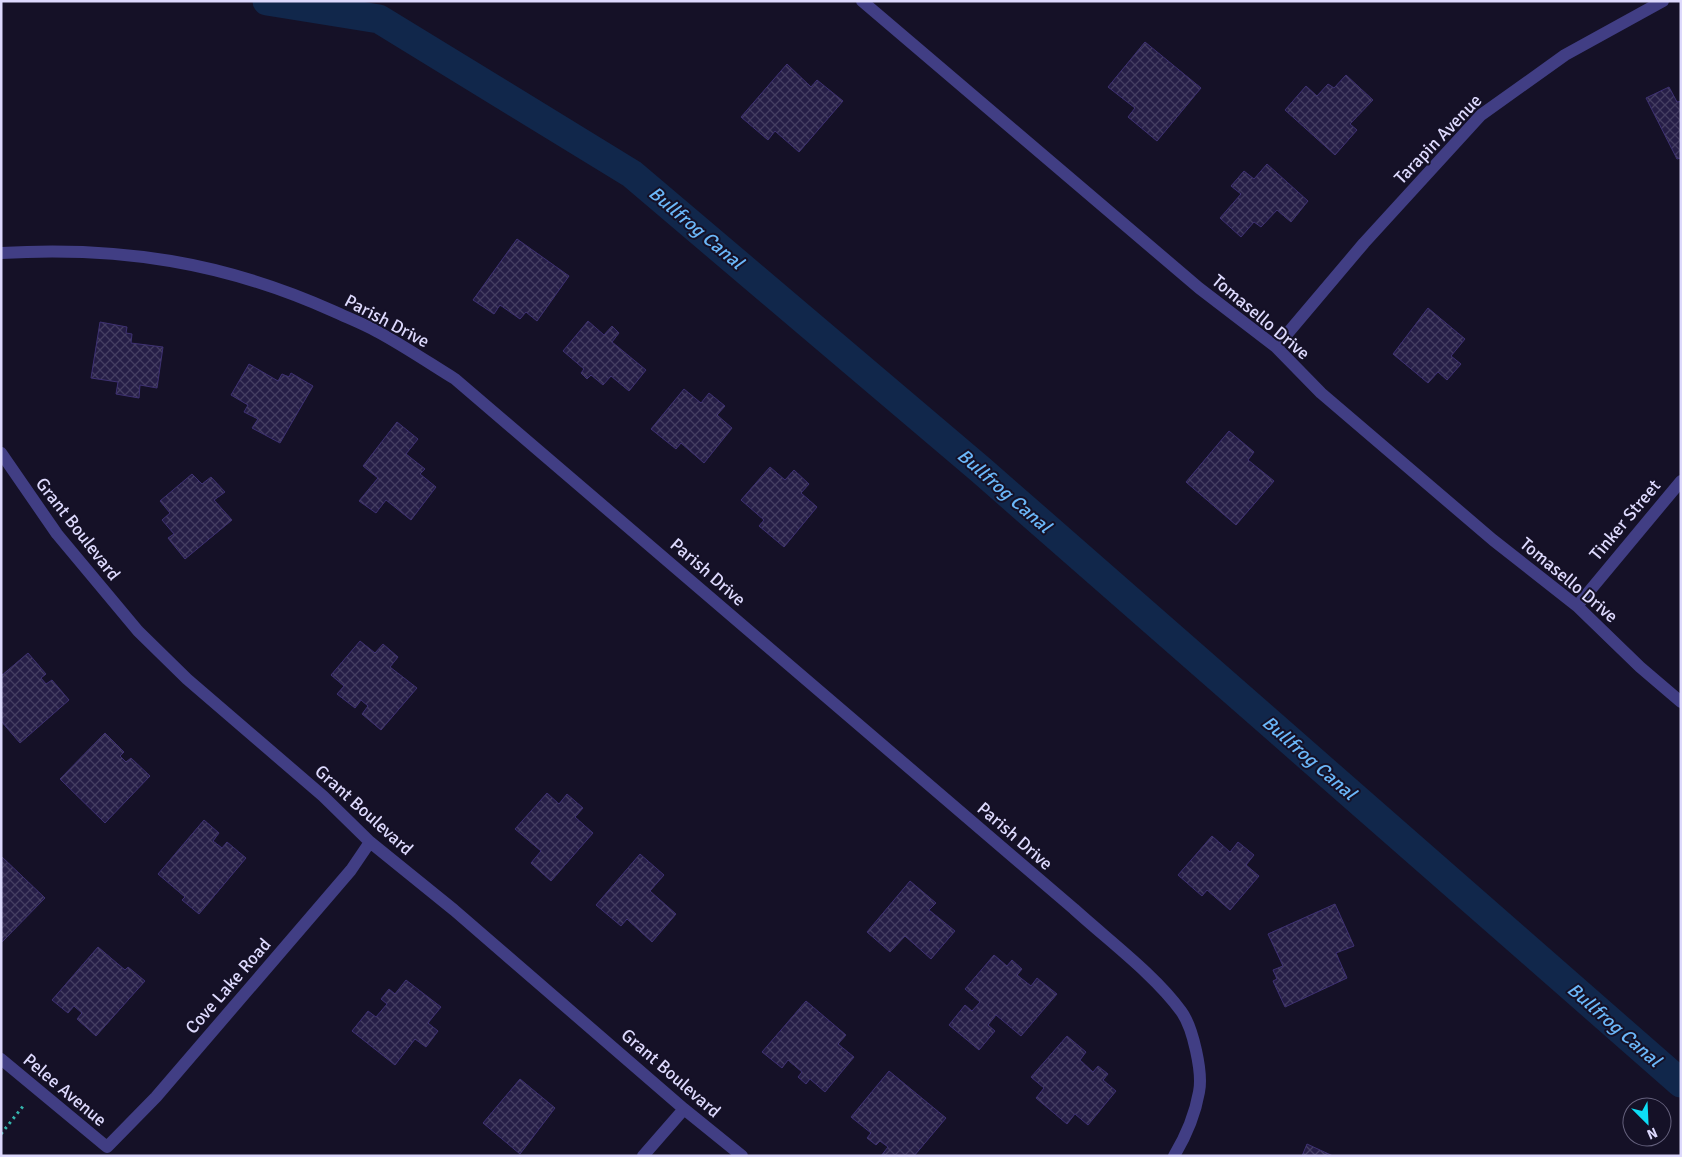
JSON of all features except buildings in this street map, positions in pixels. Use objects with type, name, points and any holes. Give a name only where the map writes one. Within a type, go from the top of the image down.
[{"type":"street","name":"Tomasello Drive","points":[[862,1],[1199,288],[1276,347],[1321,393],[1492,540],[1577,606],[1640,667],[1681,702]]},
{"type":"street","name":"Tarapin Avenue","points":[[1276,347],[1364,243],[1481,114],[1565,55],[1663,1]]},
{"type":"street","name":"Parish Drive","points":[[1,253],[53,250],[134,255],[205,266],[295,294],[376,331],[455,379],[1074,909],[1162,989],[1183,1013],[1195,1042],[1200,1090],[1192,1122],[1174,1156]]},
{"type":"street","name":"Grant Boulevard","points":[[1,453],[57,534],[138,631],[187,679],[323,796],[370,842],[454,910],[684,1109],[742,1156]]},
{"type":"street","name":"Tinker Street","points":[[1577,606],[1681,481]]},
{"type":"street","name":"Cove Lake Road","points":[[107,1147],[163,1089],[351,870],[370,842]]},
{"type":"street","name":"Pelee Avenue","points":[[1,1059],[107,1147]]},
{"type":"street","points":[[643,1156],[684,1109]]},
{"type":"path","points":[[1,1134],[36,1090]]},
{"type":"waterway","name":"Bullfrog Canal","points":[[267,1],[379,19],[632,174],[981,470],[1681,1083]]}]
